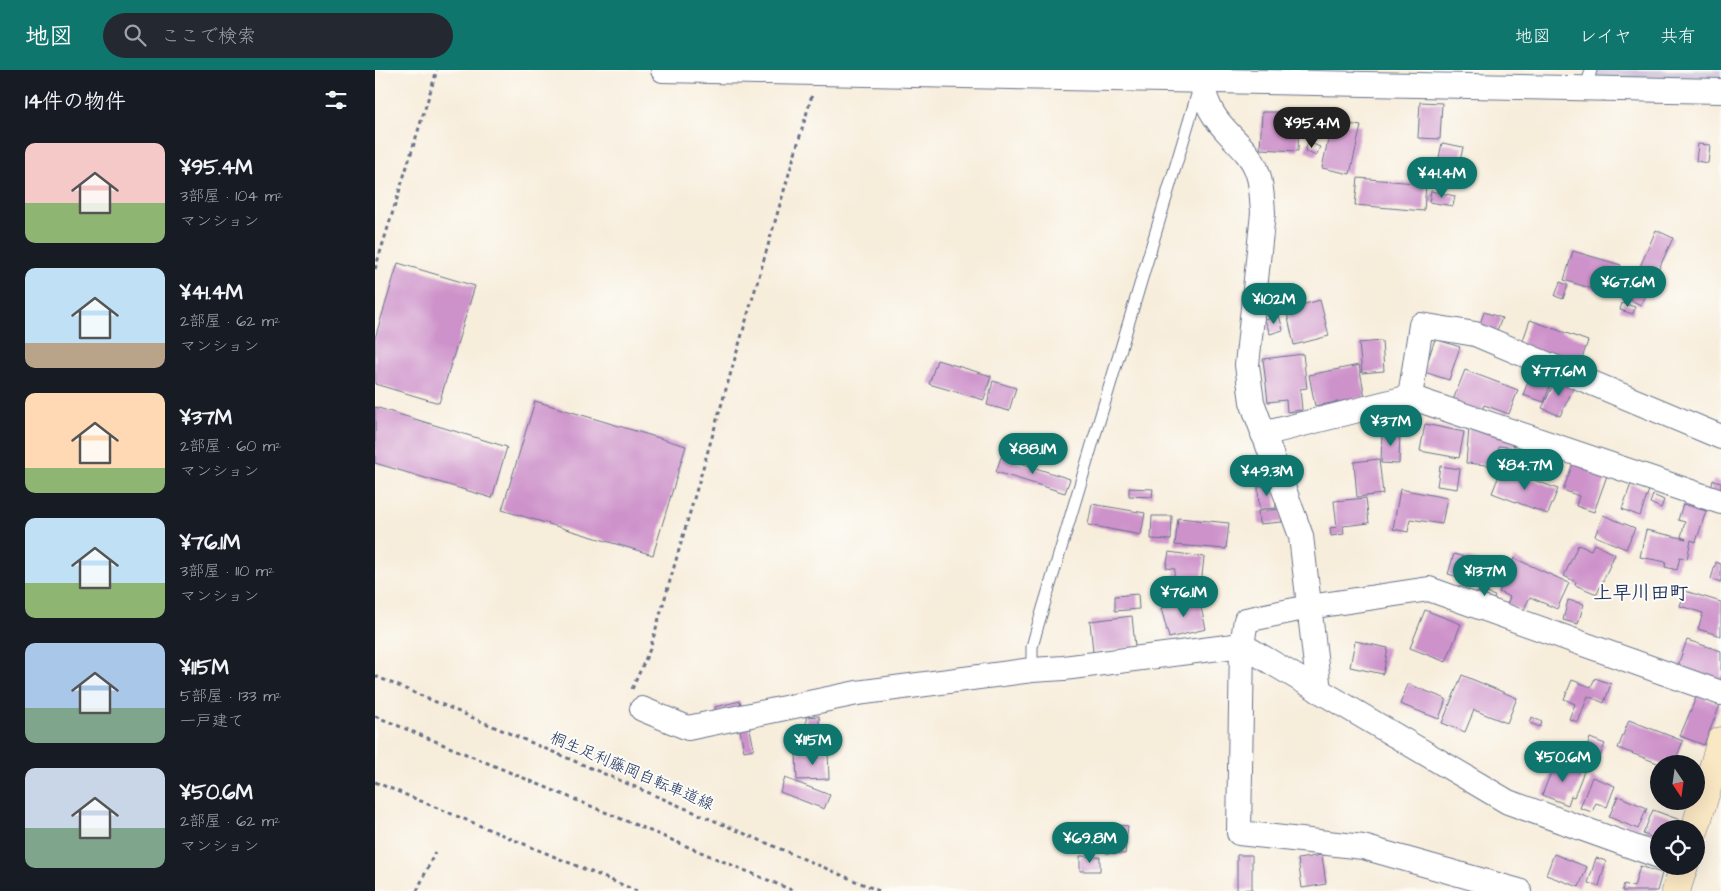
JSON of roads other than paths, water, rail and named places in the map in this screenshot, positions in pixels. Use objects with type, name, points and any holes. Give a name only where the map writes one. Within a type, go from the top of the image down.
[{"type":"street","points":[[663,70],[1589,79],[1721,91]]},
{"type":"street","points":[[1200,74],[1208,105],[1213,115],[1246,153],[1257,170],[1261,189],[1263,213],[1247,365],[1252,402],[1301,536],[1319,691]]},
{"type":"street","points":[[1410,397],[1421,324],[1475,334],[1721,437]]},
{"type":"street","points":[[1263,434],[1410,397],[1721,502]]},
{"type":"street","points":[[1519,891],[1363,847],[1239,833],[1242,645],[1246,620],[1309,607],[1429,589],[1721,693]]},
{"type":"street","points":[[642,709],[688,728],[857,693],[1242,645],[1508,802],[1650,853]]},
{"type":"street","points":[[1698,820],[1721,741]]},
{"type":"street","points":[[1676,891],[1681,875]]},
{"type":"lane","points":[[1032,670],[1031,647],[1200,74]]},
{"type":"district","name":"上早川田町","points":[[1641,593]]}]
